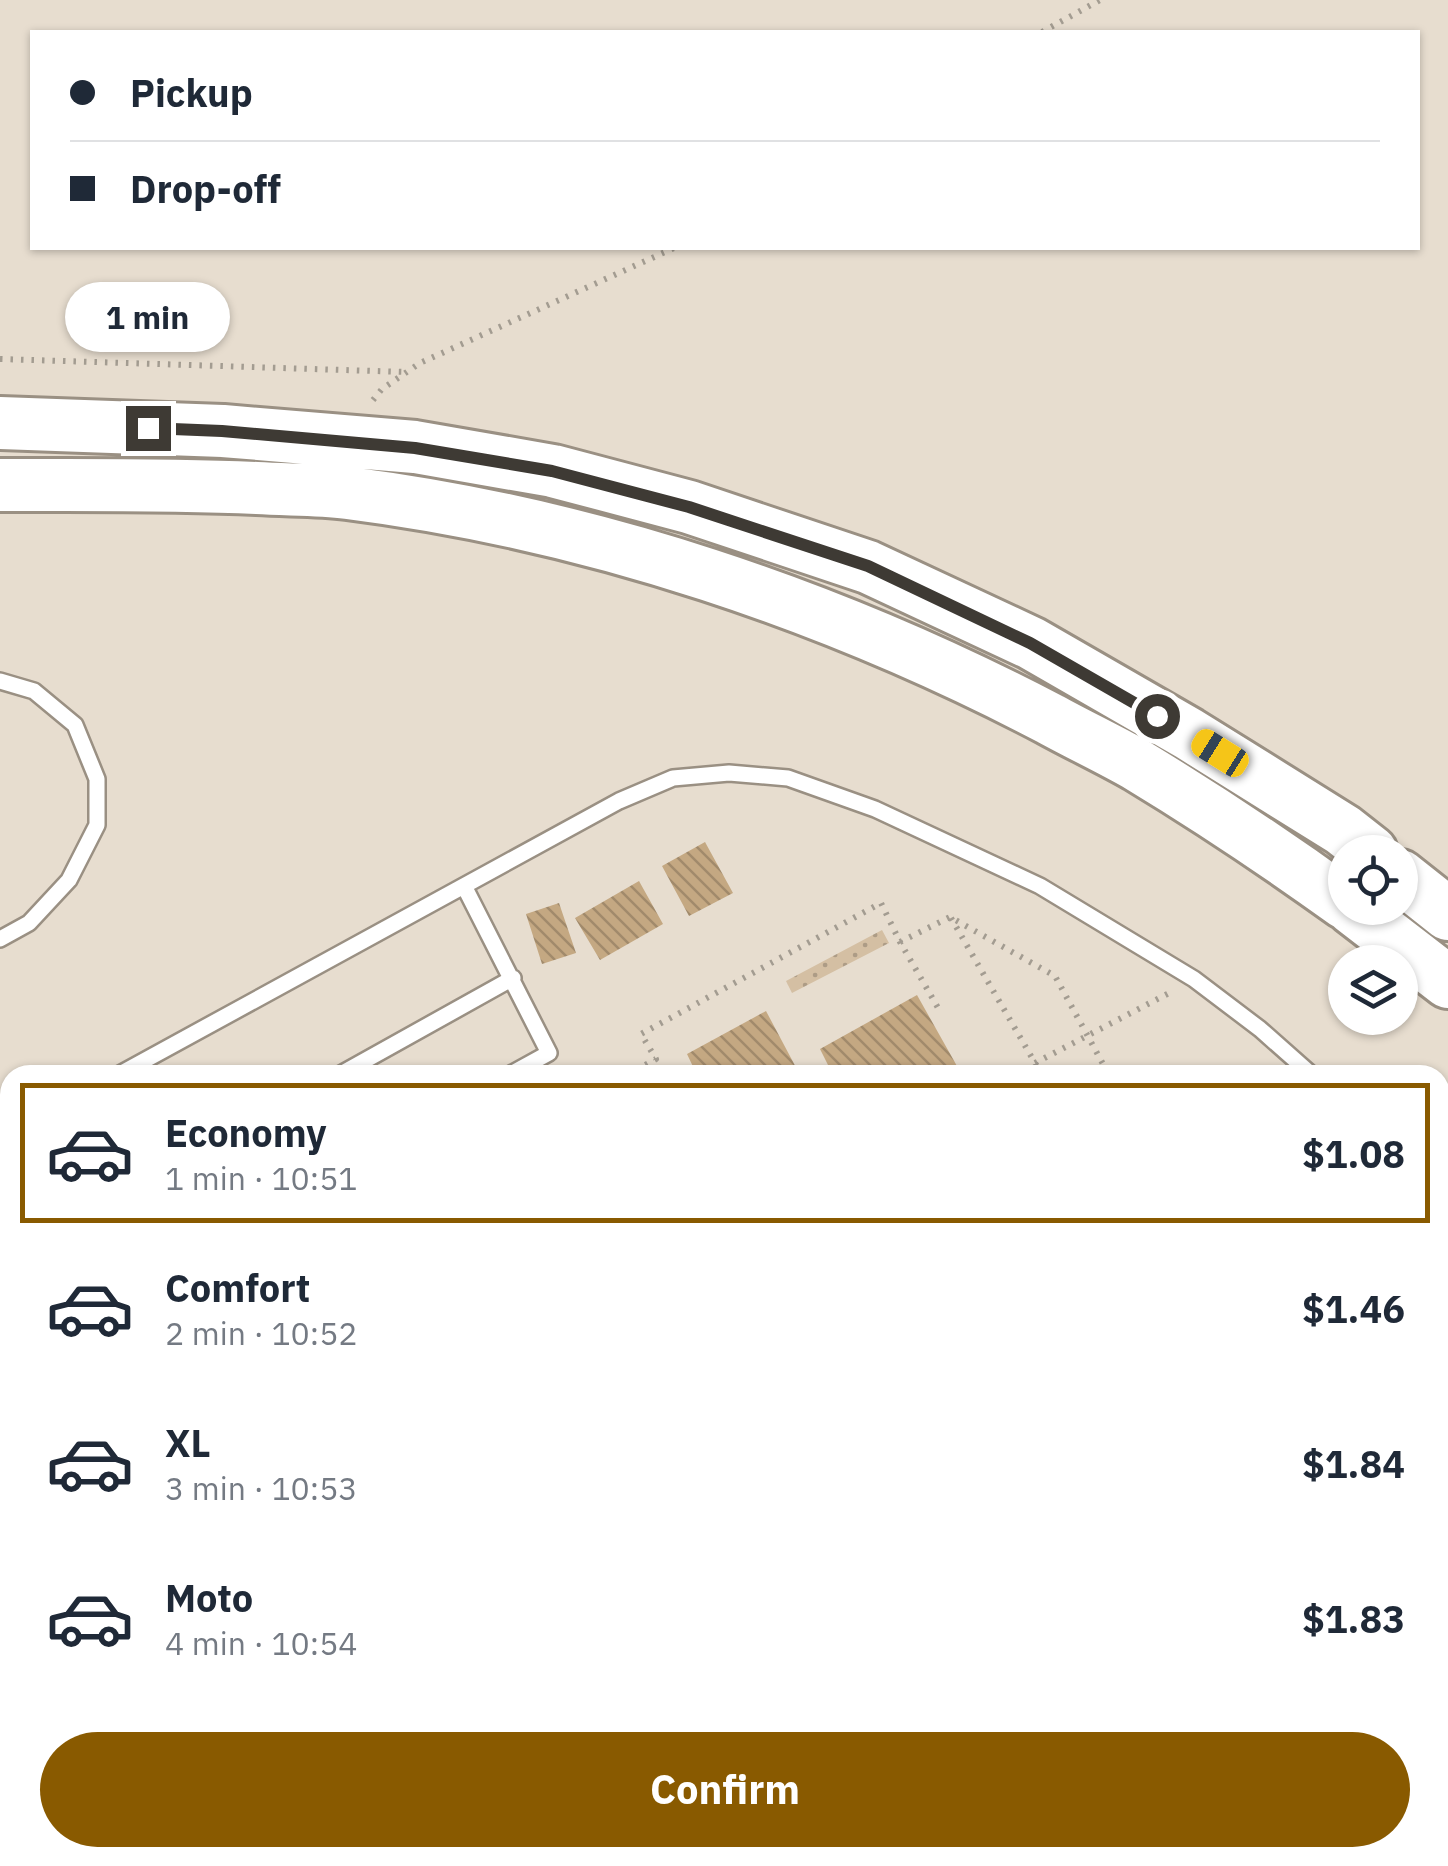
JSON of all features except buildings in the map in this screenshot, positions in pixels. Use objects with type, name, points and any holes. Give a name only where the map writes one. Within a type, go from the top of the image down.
[{"type":"highway","points":[[0,424],[222,431],[415,448],[552,471],[689,507],[868,566],[1046,652],[1349,835]]},
{"type":"highway","points":[[0,485],[177,485],[345,492],[509,520],[735,584],[854,627],[983,684],[1134,764],[1251,836],[1328,891]]},
{"type":"highway","points":[[1418,890],[1448,914]]},
{"type":"highway","points":[[1374,925],[1448,982]]},
{"type":"lane","points":[[0,680],[34,691],[75,726],[97,779],[97,825],[69,880],[29,923],[0,939]]},
{"type":"lane","points":[[136,1065],[619,801],[673,778],[729,773],[788,778],[875,809],[1040,886],[1194,979],[1300,1065]]},
{"type":"lane","points":[[464,886],[549,1053],[527,1065]]},
{"type":"lane","points":[[357,1065],[513,978]]},
{"type":"path","points":[[1046,30],[1100,0]]},
{"type":"path","points":[[355,442],[370,405],[382,389],[420,364],[670,250]]},
{"type":"path","points":[[0,360],[407,372]]},
{"type":"path","points":[[645,1065],[656,1059],[641,1034],[881,902],[941,1013]]},
{"type":"path","points":[[950,917],[1035,1063],[1194,979]]},
{"type":"path","points":[[900,942],[950,917]]},
{"type":"path","points":[[950,917],[1056,976],[1103,1065]]},
{"type":"shaded area","points":[[882,930],[889,943],[792,993],[786,981]]},
{"type":"route","points":[[148,428],[415,448],[552,471],[689,507],[868,566],[1030,643],[1157,716]]}]
